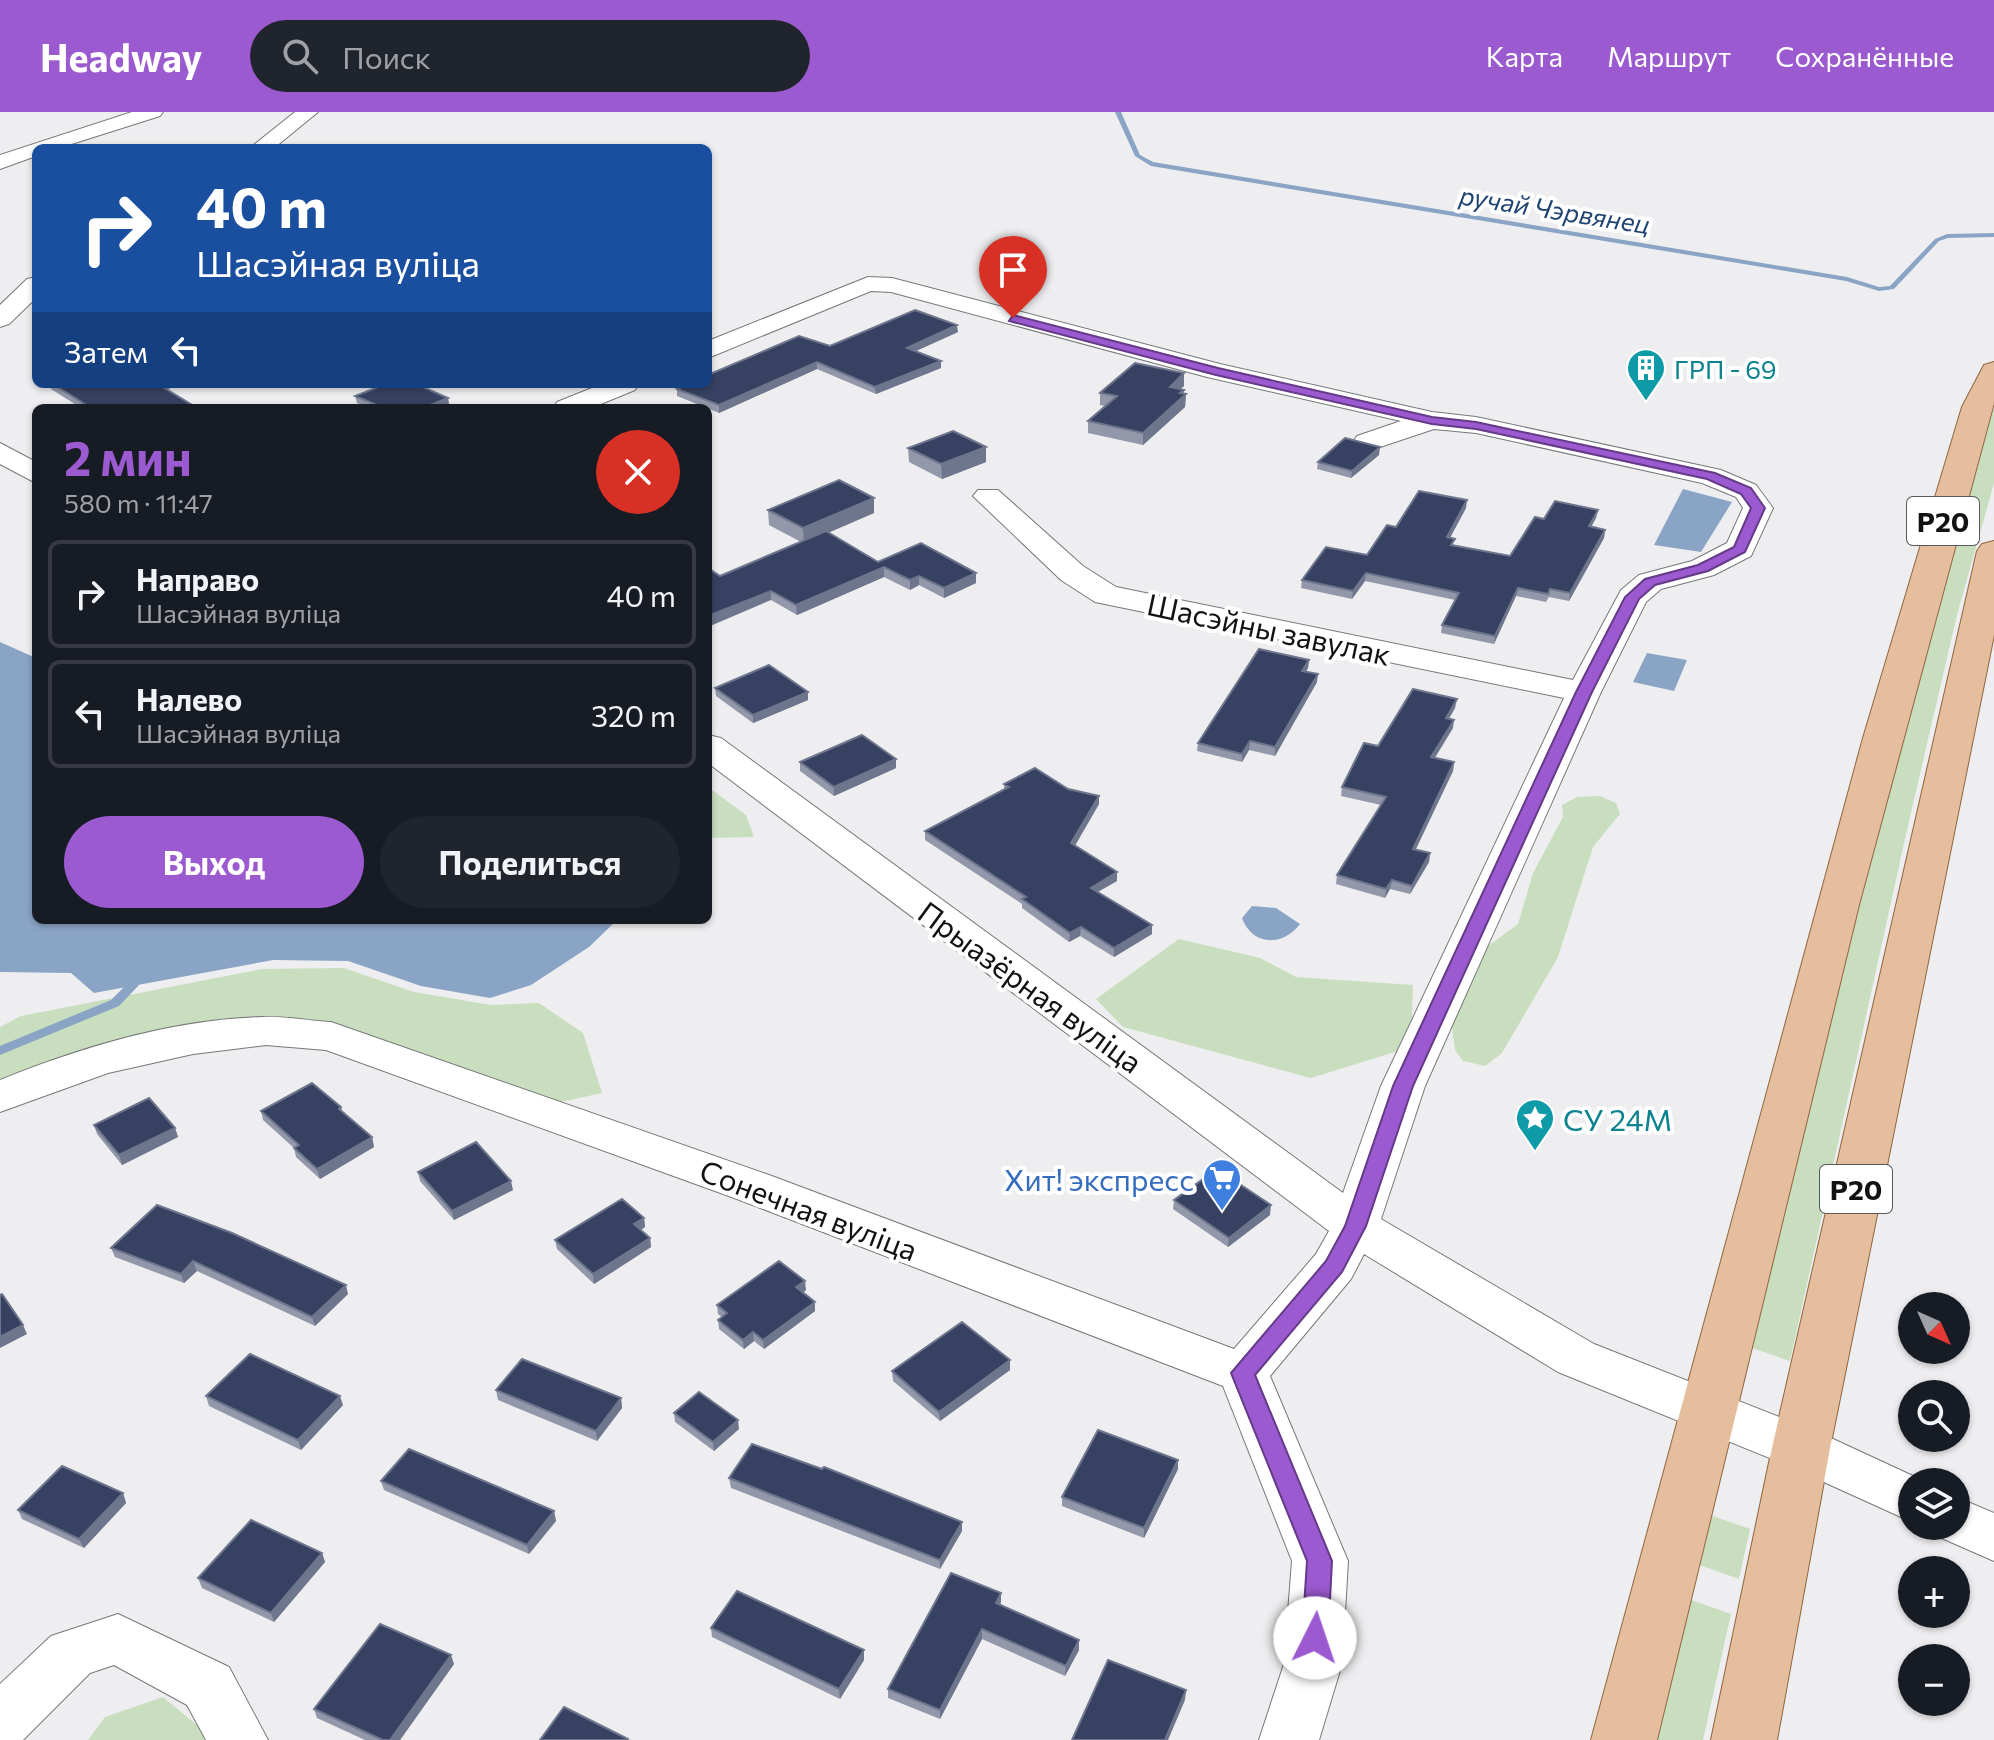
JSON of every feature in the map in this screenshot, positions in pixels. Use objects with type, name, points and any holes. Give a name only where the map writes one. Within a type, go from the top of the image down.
[{"type":"main road","name":"Р20","points":[[1624,1740],[1706,1411],[1900,673],[1977,407],[1994,371]]},
{"type":"main road","name":"Р20","points":[[1744,1740],[1801,1448],[1994,551]]},
{"type":"street","points":[[49,144],[153,112]]},
{"type":"street","points":[[266,144],[308,112]]},
{"type":"street","points":[[0,163],[32,150]]},
{"type":"street","points":[[712,348],[868,284],[892,285],[1216,371],[1432,420],[1476,425],[1711,476],[1746,491],[1758,508],[1740,549],[1703,568],[1650,582],[1632,597],[1584,692],[1403,1086],[1355,1226],[1334,1266],[1243,1373],[1320,1561],[1313,1664],[1289,1740]]},
{"type":"street","points":[[0,319],[32,288]]},
{"type":"street","points":[[577,404],[615,388]]},
{"type":"street","points":[[1367,442],[1432,420]]},
{"type":"street","points":[[0,452],[32,472]]},
{"type":"street","name":"Шасэйны завулак","points":[[988,496],[1072,573],[1106,595],[1584,692]]},
{"type":"street","name":"Прыазёрная вуліца","points":[[712,749],[1355,1226],[1576,1358],[1801,1448],[1898,1493]]},
{"type":"street","name":"Сонечная вуліца","points":[[0,1097],[37,1080],[151,1049],[259,1031],[331,1036],[753,1187],[1243,1373]]},
{"type":"street","points":[[1970,1527],[1994,1538]]},
{"type":"street","points":[[0,1723],[71,1654],[118,1639],[208,1686],[238,1740]]},
{"type":"green space","points":[[1994,408],[1994,483],[1957,615],[1907,830],[1790,1361],[1752,1348],[1815,1078],[1974,458]]},
{"type":"green space","points":[[712,790],[746,815],[754,837],[712,838]]},
{"type":"green space","points":[[1600,796],[1616,803],[1620,814],[1593,847],[1558,957],[1502,1053],[1485,1066],[1463,1061],[1455,1050],[1452,1028],[1480,952],[1518,924],[1533,873],[1563,817],[1562,805],[1577,797]]},
{"type":"green space","points":[[1179,939],[1260,958],[1296,977],[1413,985],[1411,1047],[1311,1078],[1123,1027],[1096,999]]},
{"type":"green space","points":[[344,968],[414,992],[491,1005],[539,1003],[583,1033],[602,1093],[561,1102],[343,1028],[264,1024],[0,1087],[0,1027],[21,1016],[262,969]]},
{"type":"green space","points":[[1707,1514],[1750,1529],[1739,1579],[1694,1563]]},
{"type":"green space","points":[[1686,1598],[1731,1614],[1703,1740],[1651,1740]]},
{"type":"green space","points":[[163,1697],[215,1740],[88,1740],[105,1717]]},
{"type":"water","points":[[1683,489],[1732,502],[1701,552],[1654,545]]},
{"type":"water","points":[[0,642],[32,656],[32,924],[613,924],[589,947],[531,985],[490,998],[421,986],[348,961],[273,960],[94,993],[71,973],[0,972]]},
{"type":"water","points":[[1647,653],[1687,660],[1674,691],[1633,682]]},
{"type":"water","points":[[1252,906],[1276,908],[1300,924],[1277,940],[1260,938],[1253,934],[1242,918]]},
{"type":"building","points":[[915,310],[957,325],[907,348],[941,361],[875,387],[817,362],[719,405],[677,389],[712,388],[712,373],[799,336],[830,346]]},
{"type":"building","points":[[1135,363],[1184,373],[1170,387],[1184,390],[1180,393],[1186,394],[1143,433],[1088,421],[1117,396],[1100,393]]},
{"type":"building","points":[[59,388],[164,388],[190,404],[85,404]]},
{"type":"building","points":[[376,388],[425,388],[448,398],[433,404],[374,404],[355,396]]},
{"type":"building","points":[[953,431],[986,447],[941,464],[908,448]]},
{"type":"building","points":[[1345,438],[1380,447],[1352,471],[1318,462]]},
{"type":"building","points":[[839,480],[874,498],[803,528],[768,510]]},
{"type":"building","points":[[1419,491],[1467,500],[1447,537],[1455,539],[1451,545],[1510,556],[1535,517],[1544,519],[1555,501],[1598,510],[1589,526],[1605,530],[1570,593],[1550,589],[1548,594],[1518,588],[1495,636],[1442,625],[1459,593],[1366,573],[1353,591],[1302,580],[1326,547],[1367,555],[1387,525],[1396,527]]},
{"type":"building","points":[[826,531],[878,562],[921,543],[976,573],[944,588],[919,576],[910,580],[884,567],[796,605],[771,591],[712,614],[712,571],[720,576]]},
{"type":"building","points":[[1259,649],[1309,660],[1302,671],[1318,674],[1275,747],[1250,741],[1242,754],[1198,743]]},
{"type":"building","points":[[769,665],[808,692],[753,715],[715,688]]},
{"type":"building","points":[[1413,689],[1457,699],[1446,718],[1454,720],[1431,757],[1454,762],[1413,849],[1430,853],[1412,886],[1392,880],[1386,889],[1337,875],[1386,797],[1342,787],[1364,743],[1378,746]]},
{"type":"building","points":[[862,735],[896,759],[834,787],[800,762]]},
{"type":"building","points":[[1035,768],[1068,789],[1099,796],[1071,843],[1117,872],[1091,888],[1152,925],[1114,948],[1081,927],[1070,933],[1022,899],[1026,897],[925,831],[1009,787],[1004,784]]},
{"type":"building","points":[[312,1083],[372,1137],[317,1169],[294,1148],[299,1145],[261,1111]]},
{"type":"building","points":[[149,1098],[175,1128],[119,1155],[94,1125]]},
{"type":"building","points":[[476,1142],[511,1181],[452,1211],[418,1172]]},
{"type":"building","name":"Хит! экспресс","points":[[1217,1169],[1271,1205],[1229,1238],[1174,1200]]},
{"type":"building","points":[[622,1199],[644,1218],[634,1224],[650,1238],[593,1274],[555,1240]]},
{"type":"building","points":[[157,1205],[232,1233],[346,1285],[312,1317],[193,1261],[181,1274],[111,1248]]},
{"type":"building","points":[[779,1261],[805,1281],[796,1287],[815,1302],[763,1340],[753,1332],[743,1340],[718,1320],[727,1313],[717,1305]]},
{"type":"building","points":[[0,1295],[23,1325],[0,1337]]},
{"type":"building","points":[[962,1322],[1010,1360],[939,1412],[892,1371]]},
{"type":"building","points":[[250,1354],[340,1396],[298,1440],[206,1396]]},
{"type":"building","points":[[522,1359],[621,1398],[596,1431],[496,1390]]},
{"type":"building","points":[[699,1392],[738,1420],[713,1442],[674,1413]]},
{"type":"building","points":[[1098,1430],[1178,1460],[1144,1528],[1062,1497]]},
{"type":"building","points":[[752,1444],[822,1469],[824,1467],[962,1522],[940,1560],[729,1478]]},
{"type":"building","points":[[409,1449],[554,1511],[527,1545],[381,1481]]},
{"type":"building","points":[[62,1466],[123,1493],[79,1539],[18,1510]]},
{"type":"building","points":[[251,1520],[322,1553],[271,1613],[198,1578]]},
{"type":"building","points":[[951,1573],[1001,1593],[996,1603],[1079,1640],[1066,1666],[982,1629],[940,1710],[888,1689]]},
{"type":"building","points":[[737,1591],[864,1650],[839,1689],[711,1628]]},
{"type":"building","points":[[380,1624],[451,1655],[390,1740],[383,1740],[314,1709]]},
{"type":"building","points":[[1108,1660],[1186,1690],[1165,1740],[1072,1740]]},
{"type":"building","points":[[564,1707],[628,1739],[540,1740]]},
{"type":"waterway","name":"ручай Чэрвянец","points":[[1118,112],[1138,156],[1151,164],[1847,279],[1879,289],[1892,288],[1937,240],[1947,236],[1994,235]]},
{"type":"waterway","points":[[0,1051],[115,1003],[133,985],[132,972]]},
{"type":"place","name":"ГРП - 69","points":[[1646,402]]},
{"type":"place","name":"СУ 24М","points":[[1535,1152]]},
{"type":"place","name":"Хит! экспресс","points":[[1222,1212]]},
{"type":"route","points":[[1013,318],[1216,371],[1338,396],[1432,420],[1476,425],[1711,476],[1746,491],[1758,508],[1740,549],[1703,568],[1650,582],[1632,597],[1584,692],[1403,1086],[1355,1226],[1334,1266],[1243,1373],[1320,1561],[1315,1638]]}]
